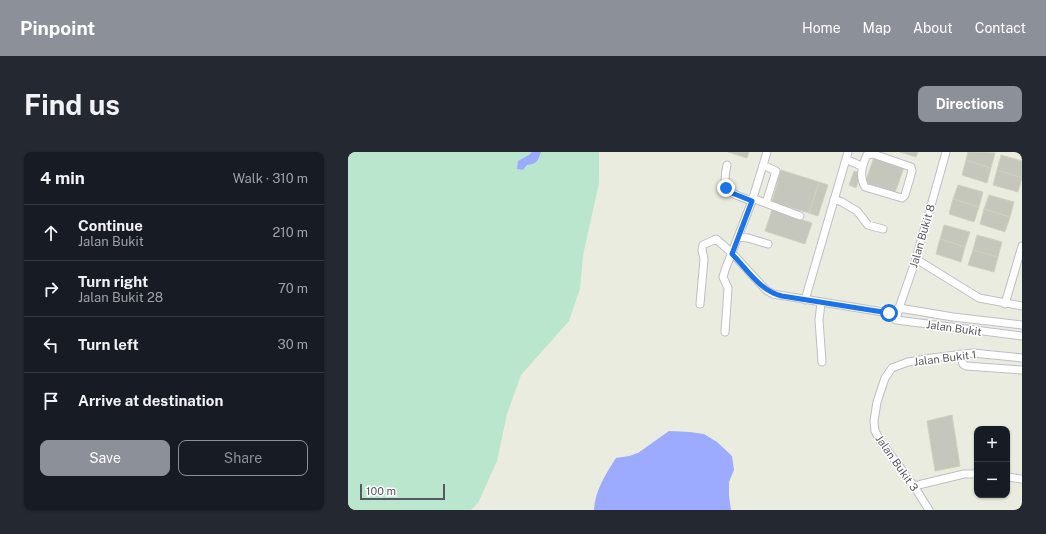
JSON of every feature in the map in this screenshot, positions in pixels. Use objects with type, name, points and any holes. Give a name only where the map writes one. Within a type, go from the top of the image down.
[{"type":"street","points":[[725,332],[728,288],[723,277],[752,200],[767,152]]},
{"type":"street","name":"Jalan Bukit 8","points":[[896,320],[916,260],[946,152]]},
{"type":"street","points":[[806,300],[847,156],[861,166],[864,187],[900,198],[905,195],[912,171],[909,165],[873,154],[867,156],[861,166]]},
{"type":"street","points":[[763,165],[776,171],[766,203]]},
{"type":"street","points":[[727,166],[724,180],[726,188],[732,193],[766,203],[800,216]]},
{"type":"street","points":[[834,199],[857,211],[868,225],[883,229]]},
{"type":"street","points":[[738,237],[748,238],[768,244]]},
{"type":"street","points":[[700,304],[704,259],[702,250],[704,245],[716,240],[732,254],[766,290],[777,295],[889,313],[899,308]]},
{"type":"street","points":[[1005,304],[1022,246]]},
{"type":"street","points":[[916,260],[979,298],[1022,306]]},
{"type":"street","points":[[821,303],[819,320],[822,362]]},
{"type":"street","name":"Jalan Bukit","points":[[899,308],[953,317],[1022,325]]},
{"type":"street","points":[[889,313],[896,320]]},
{"type":"street","name":"Jalan Bukit","points":[[896,320],[1022,336]]},
{"type":"street","name":"Jalan Bukit 1","points":[[892,368],[908,362],[973,353],[1022,358]]},
{"type":"street","points":[[960,354],[963,364],[966,366],[1021,370]]},
{"type":"street","name":"Jalan Bukit 3","points":[[892,368],[885,378],[877,402],[874,421],[875,431],[881,442],[914,486],[929,510]]},
{"type":"street","points":[[914,486],[964,474],[974,474]]},
{"type":"street","points":[[1010,477],[1022,479]]},
{"type":"green space","points":[[348,152],[599,152],[599,183],[583,255],[580,289],[569,321],[521,375],[507,414],[497,461],[478,503],[471,510],[348,510]]},
{"type":"water","points":[[532,152],[541,152],[537,162],[527,165],[523,170],[517,169],[518,161]]},
{"type":"water","points":[[669,431],[704,434],[717,442],[732,456],[734,470],[729,482],[731,510],[594,510],[596,496],[605,476],[616,458],[638,453]]},
{"type":"building","points":[[728,152],[749,152],[747,158]]},
{"type":"building","points":[[900,152],[918,152],[916,157]]},
{"type":"building","points":[[968,152],[995,153],[991,168],[966,160]]},
{"type":"building","points":[[1001,155],[1022,161],[1022,178],[997,170]]},
{"type":"building","points":[[874,157],[904,167],[895,193],[865,183]]},
{"type":"building","points":[[966,160],[991,168],[987,183],[962,175]]},
{"type":"building","points":[[781,170],[819,182],[809,213],[772,202]]},
{"type":"building","points":[[997,170],[1022,178],[1018,192],[993,185]]},
{"type":"building","points":[[854,171],[861,173],[856,188],[849,185]]},
{"type":"building","points":[[819,182],[828,185],[818,216],[809,213]]},
{"type":"building","points":[[958,185],[983,192],[979,207],[953,199]]},
{"type":"building","points":[[989,195],[1014,202],[1010,217],[984,209]]},
{"type":"building","points":[[953,199],[979,207],[974,222],[949,214]]},
{"type":"building","points":[[984,209],[1010,217],[1005,232],[980,224]]},
{"type":"building","points":[[772,210],[812,223],[805,244],[765,231]]},
{"type":"building","points":[[944,225],[970,232],[965,247],[940,239]]},
{"type":"building","points":[[977,235],[1002,242],[998,257],[973,250]]},
{"type":"building","points":[[940,239],[965,247],[961,262],[936,254]]},
{"type":"building","points":[[973,250],[998,257],[994,272],[968,265]]},
{"type":"building","points":[[952,415],[960,466],[935,471],[927,421]]},
{"type":"route","points":[[726,188],[732,193],[752,201],[732,254],[766,290],[773,294],[782,296],[889,313]]}]
